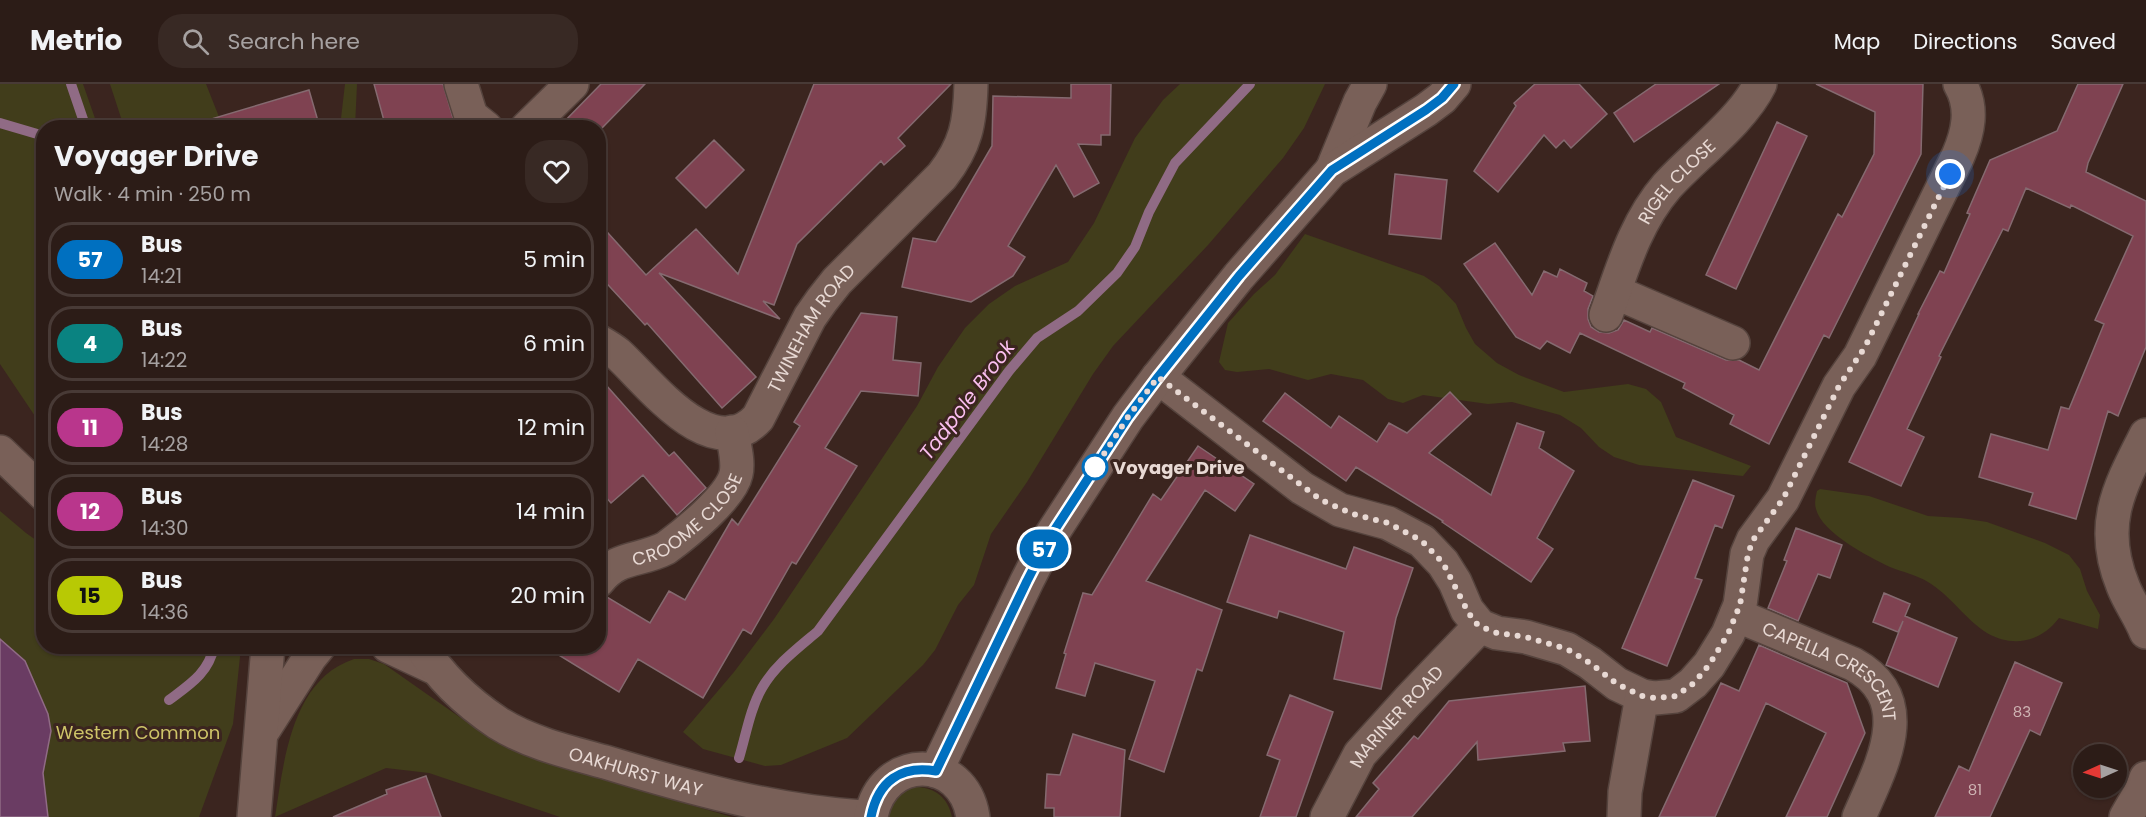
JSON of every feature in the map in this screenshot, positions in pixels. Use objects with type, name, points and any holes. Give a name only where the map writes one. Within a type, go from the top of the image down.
[{"type":"street","points":[[461,84],[471,116],[476,120]]},
{"type":"street","points":[[534,120],[572,84]]},
{"type":"street","name":"TWINEHAM ROAD","points":[[732,432],[742,430],[758,418],[810,317],[837,281],[942,176],[956,158],[968,123],[971,84]]},
{"type":"street","points":[[1332,170],[1360,102],[1371,84]]},
{"type":"street","points":[[936,771],[1048,540],[1128,417],[1158,377],[1239,276],[1332,170],[1426,110],[1442,98],[1454,84]]},
{"type":"street","name":"RIGEL CLOSE","points":[[1733,343],[1610,303],[1639,226],[1648,210],[1668,184],[1747,104],[1760,84]]},
{"type":"street","points":[[1158,377],[1321,500],[1353,514],[1388,523],[1422,541],[1443,563],[1467,610],[1479,626],[1497,633],[1526,637],[1567,649],[1617,684],[1642,696],[1669,697],[1687,690],[1717,653],[1728,634],[1743,591],[1748,554],[1753,540],[1783,499],[1839,386],[1865,347],[1965,139],[1969,124],[1968,105],[1960,84]]},
{"type":"street","points":[[606,346],[616,352],[681,414],[710,431],[732,432]]},
{"type":"street","name":"CROOME CLOSE","points":[[606,571],[617,563],[657,553],[666,548],[722,499],[736,478],[732,432]]},
{"type":"street","points":[[2146,435],[2122,483],[2114,510],[2112,530],[2113,545],[2123,586],[2146,632]]},
{"type":"street","points":[[0,453],[36,487]]},
{"type":"street","name":"CAPELLA CRESCENT","points":[[1736,615],[1853,664],[1876,681],[1887,701],[1890,716],[1889,742],[1886,755],[1859,817]]},
{"type":"street","name":"MARINER ROAD","points":[[1327,817],[1360,754],[1479,626]]},
{"type":"street","points":[[254,817],[267,654]]},
{"type":"street","points":[[260,735],[312,654]]},
{"type":"street","name":"OAKHURST WAY","points":[[427,657],[465,697],[498,723],[542,743],[742,801],[808,812],[862,817]]},
{"type":"street","points":[[1624,817],[1625,792],[1642,696]]},
{"type":"street","points":[[871,817],[874,802],[893,778],[906,771],[921,768],[952,778],[963,789],[971,804],[973,817]]},
{"type":"street","points":[[2126,817],[2146,778]]},
{"type":"green space","points":[[0,84],[83,84],[96,120],[36,120],[36,418],[0,364]]},
{"type":"green space","points":[[110,84],[206,84],[220,120],[122,120]]},
{"type":"green space","points":[[345,84],[357,84],[355,120],[341,120]]},
{"type":"green space","points":[[1180,84],[1325,84],[1304,128],[1283,158],[1208,245],[1113,346],[1093,374],[1027,482],[991,534],[974,585],[958,605],[935,650],[923,665],[847,738],[781,765],[765,766],[703,749],[683,732],[734,672],[774,619],[917,406],[938,367],[965,328],[989,304],[1015,286],[1068,262],[1094,223],[1135,138],[1163,100]]},
{"type":"green space","points":[[1305,234],[1424,276],[1439,286],[1456,304],[1475,344],[1497,363],[1519,375],[1564,392],[1628,384],[1646,389],[1661,402],[1676,437],[1751,466],[1743,476],[1639,465],[1614,457],[1599,447],[1581,428],[1560,415],[1512,402],[1488,404],[1423,395],[1403,403],[1388,399],[1363,380],[1331,374],[1308,380],[1269,369],[1237,372],[1225,370],[1219,362],[1228,323],[1275,275]]},
{"type":"green space","points":[[1820,489],[1869,496],[1928,516],[1987,522],[2045,543],[2069,555],[2080,569],[2087,591],[2100,615],[2098,629],[2059,618],[2044,633],[2026,640],[2007,640],[1987,633],[1972,622],[1936,587],[1919,577],[1890,567],[1859,551],[1827,527],[1816,509],[1816,495]]},
{"type":"green space","name":"Western Common","points":[[0,511],[36,540],[36,654],[240,654],[233,724],[199,817],[48,817],[43,773],[51,731],[50,723],[25,661],[0,639]]},
{"type":"green space","points":[[354,659],[369,659],[384,664],[488,737],[512,750],[549,764],[732,817],[560,817],[429,773],[386,768],[275,817],[287,748],[304,703],[316,685],[333,670]]},
{"type":"green space","points":[[917,787],[930,789],[940,795],[948,804],[952,817],[888,817],[892,806],[901,794]]},
{"type":"shaded area","points":[[0,639],[25,661],[48,714],[51,731],[43,773],[48,817],[0,817]]},
{"type":"building","points":[[374,84],[443,84],[454,120],[384,120]]},
{"type":"building","points":[[601,84],[645,84],[606,124],[606,120],[566,120]]},
{"type":"building","points":[[814,84],[951,84],[898,138],[905,146],[884,165],[881,161],[797,244],[774,305],[763,301],[780,319],[659,273],[756,377],[722,408],[647,323],[645,325],[606,283],[606,231],[646,275],[696,229],[738,274]]},
{"type":"building","points":[[1071,84],[1111,84],[1110,135],[1101,135],[1101,145],[1078,144],[1099,183],[1074,197],[1056,165],[1008,246],[1025,257],[1013,276],[971,302],[902,287],[913,238],[936,242],[992,146],[993,96],[1071,98]]},
{"type":"building","points":[[1535,84],[1579,84],[1607,114],[1571,148],[1564,140],[1556,148],[1544,135],[1498,192],[1474,171],[1516,106],[1514,103]]},
{"type":"building","points":[[1656,84],[1719,84],[1634,142],[1614,113]]},
{"type":"building","points":[[1816,84],[1923,84],[1921,154],[1829,338],[1824,335],[1769,444],[1730,424],[1734,415],[1683,388],[1685,383],[1580,333],[1570,353],[1547,341],[1540,349],[1516,337],[1464,264],[1495,243],[1532,295],[1544,271],[1557,277],[1560,269],[1587,283],[1584,291],[1593,296],[1588,309],[1588,319],[1591,327],[1599,332],[1609,333],[1618,330],[1624,320],[1650,332],[1652,328],[1726,360],[1739,360],[1759,370],[1838,214],[1842,217],[1874,154],[1875,112]]},
{"type":"building","points":[[2078,84],[2123,84],[2086,172],[2146,201],[2146,347],[2118,416],[2108,411],[2076,519],[2029,505],[2033,493],[1979,477],[1991,434],[2048,450],[2061,407],[2069,409],[2104,324],[2095,320],[2133,236],[2071,205],[2070,208],[2026,188],[2008,231],[2003,229],[1939,356],[1941,357],[1907,429],[1924,437],[1901,486],[1849,462],[1918,314],[1940,271],[1944,273],[1970,214],[1967,213],[1990,160],[2057,131]]},
{"type":"building","points":[[309,90],[318,120],[208,120]]},
{"type":"building","points":[[1777,122],[1807,136],[1736,289],[1706,275]]},
{"type":"building","points":[[714,140],[744,170],[706,208],[676,178]]},
{"type":"building","points":[[1395,174],[1447,180],[1441,239],[1389,234]]},
{"type":"building","points":[[861,313],[897,317],[893,360],[921,363],[918,396],[861,391],[825,448],[857,466],[796,564],[792,562],[751,634],[743,629],[703,698],[638,659],[619,692],[557,654],[606,654],[606,597],[650,623],[669,591],[685,600],[732,519],[738,525],[800,426],[794,422]]},
{"type":"building","points":[[606,385],[669,456],[674,452],[706,488],[677,515],[643,475],[611,503],[606,497]]},
{"type":"building","points":[[1450,392],[1471,414],[1429,453],[1491,495],[1517,423],[1544,432],[1539,448],[1574,471],[1537,538],[1553,549],[1531,582],[1443,521],[1356,467],[1346,481],[1263,421],[1285,393],[1331,428],[1339,416],[1377,442],[1389,423],[1407,433]]},
{"type":"building","points":[[1198,446],[1254,484],[1235,511],[1205,490],[1146,581],[1222,610],[1202,671],[1197,669],[1164,772],[1129,759],[1155,681],[1095,663],[1085,696],[1056,688],[1066,654],[1064,653],[1083,593],[1092,595],[1153,494],[1161,500]]},
{"type":"building","points":[[1693,480],[1734,496],[1722,528],[1715,525],[1695,578],[1702,580],[1667,666],[1622,648]]},
{"type":"building","points":[[1796,528],[1842,545],[1830,578],[1818,574],[1798,621],[1768,608],[1787,561],[1784,560]]},
{"type":"building","points":[[1250,535],[1346,569],[1354,547],[1413,568],[1396,618],[1381,689],[1334,679],[1344,632],[1279,611],[1277,618],[1227,602]]},
{"type":"building","points":[[1884,593],[1910,604],[1905,616],[1957,638],[1938,687],[1886,665],[1903,621],[1898,632],[1873,622]]},
{"type":"building","points":[[1759,645],[1847,683],[1865,733],[1827,817],[1786,817],[1826,733],[1766,703],[1715,817],[1659,817],[1721,683],[1739,691]]},
{"type":"building","points":[[2015,662],[2062,683],[2040,735],[2030,730],[1990,817],[1935,817],[1959,766],[1969,771]]},
{"type":"building","points":[[1585,686],[1590,741],[1563,743],[1565,751],[1478,760],[1477,742],[1412,817],[1356,817],[1379,789],[1373,783],[1414,736],[1418,739],[1449,701]]},
{"type":"building","points":[[1290,695],[1333,712],[1296,817],[1260,817],[1280,760],[1267,755]]},
{"type":"building","points":[[1073,734],[1125,750],[1120,817],[1054,817],[1054,808],[1045,808],[1047,774],[1060,775]]},
{"type":"building","points":[[426,776],[441,817],[333,817],[387,794],[386,790]]},
{"type":"waterway","points":[[71,84],[83,120]]},
{"type":"waterway","name":"Tadpole Brook","points":[[739,758],[754,705],[773,672],[818,631],[1009,371],[1037,338],[1078,311],[1117,273],[1135,247],[1149,212],[1175,163],[1250,84]]},
{"type":"waterway","points":[[0,123],[36,134]]},
{"type":"waterway","points":[[169,700],[203,671],[211,654]]},
{"type":"bus line","name":"57","points":[[871,817],[874,802],[881,789],[893,778],[906,771],[921,768],[936,771],[1048,540],[1128,417],[1193,332],[1332,170],[1426,110],[1442,98],[1454,84]]},
{"type":"place","name":"Voyager Drive","points":[[1095,467]]},
{"type":"route","points":[[1095,467],[1091,474],[1128,417],[1158,377],[1302,488],[1321,500],[1340,510],[1388,523],[1422,541],[1443,563],[1455,582],[1467,610],[1479,626],[1497,633],[1544,641],[1567,649],[1617,684],[1642,696],[1662,698],[1676,696],[1694,683],[1709,665],[1728,634],[1740,605],[1748,554],[1753,540],[1777,510],[1839,386],[1865,347],[1950,174]]}]
